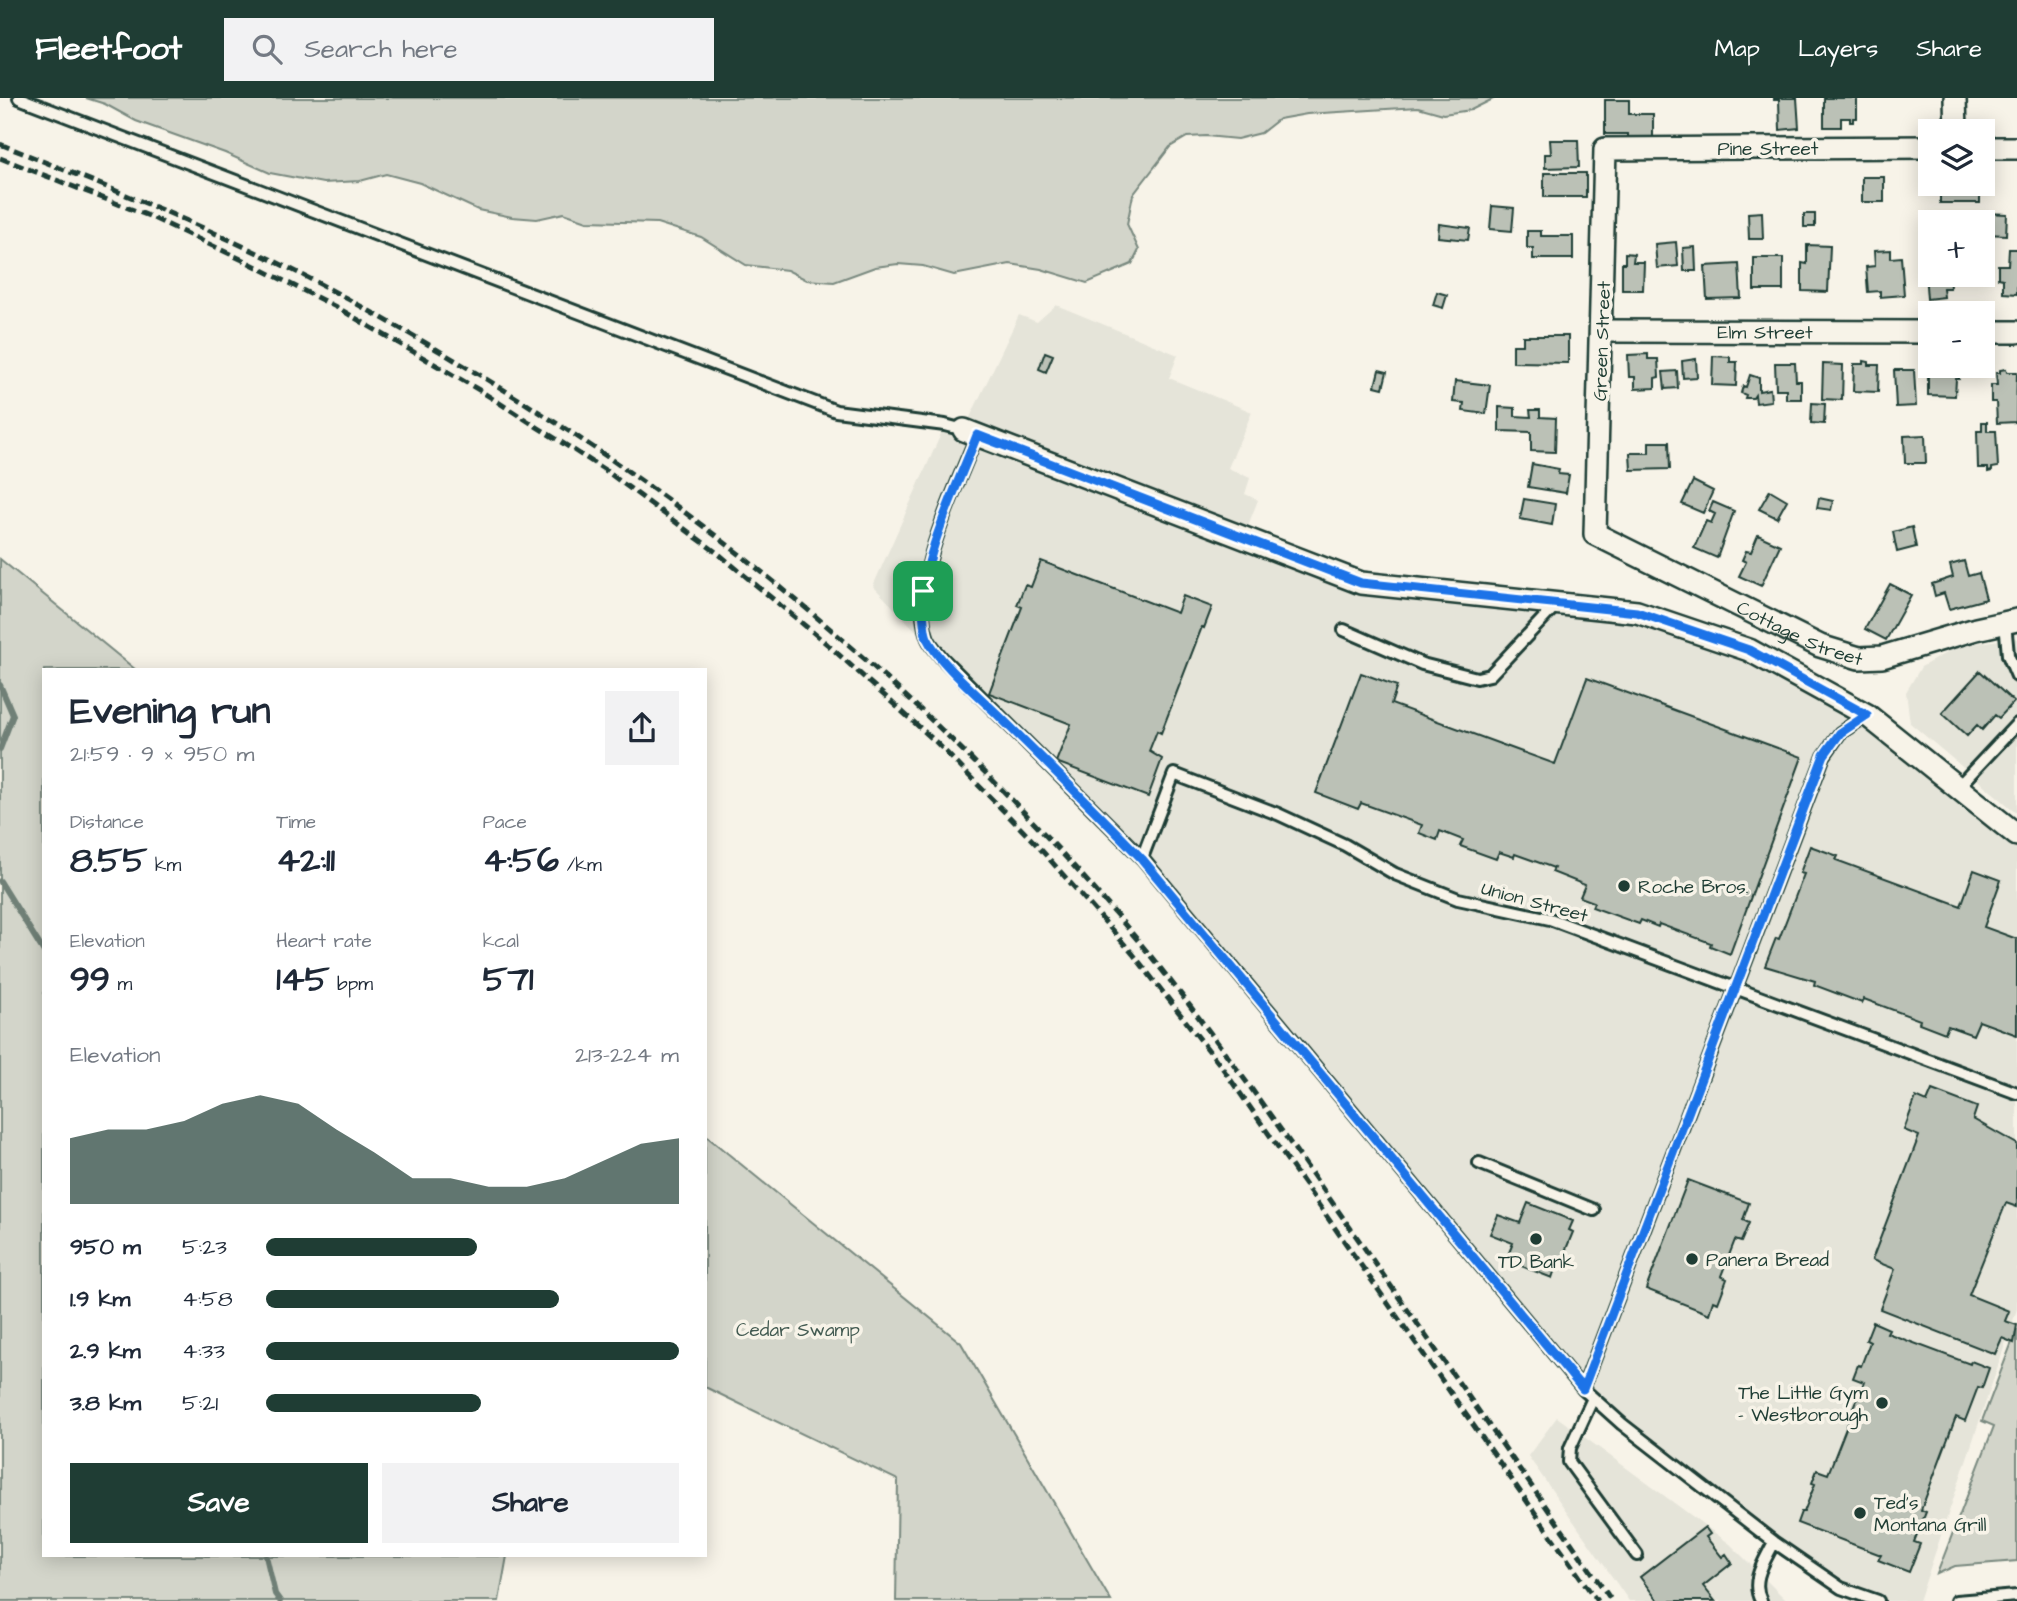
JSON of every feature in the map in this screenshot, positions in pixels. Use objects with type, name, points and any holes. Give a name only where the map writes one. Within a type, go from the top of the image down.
[{"type":"street","points":[[1955,98],[1956,119]]},
{"type":"street","name":"Pine Street","points":[[1605,149],[1918,147]]},
{"type":"street","points":[[1995,148],[2017,148]]},
{"type":"street","name":"Green Street","points":[[1595,534],[1605,149]]},
{"type":"street","name":"Elm Street","points":[[1601,331],[1918,332]]},
{"type":"street","points":[[1995,332],[2017,332]]},
{"type":"street","points":[[971,433],[1361,583],[1637,612],[1749,650],[1867,715],[2017,835]]},
{"type":"street","name":"Cottage Street","points":[[1595,534],[1820,646],[1847,656],[1882,657],[2011,621]]},
{"type":"lane","points":[[19,98],[836,411],[945,425],[971,433],[933,548],[923,591],[927,637],[942,658],[1142,859],[1583,1389],[1622,1424],[1774,1542],[1840,1588],[1853,1601]]},
{"type":"lane","points":[[1344,629],[1422,664],[1477,678],[1490,675],[1557,604]]},
{"type":"lane","points":[[2011,621],[2008,655],[2017,676]]},
{"type":"lane","points":[[1583,1389],[1824,755],[1840,733],[1867,715]]},
{"type":"lane","points":[[1957,788],[2017,724]]},
{"type":"lane","name":"Union Street","points":[[1142,859],[1174,774],[1278,814],[1345,845],[1395,874],[1458,899],[1550,919],[2017,1093]]},
{"type":"lane","points":[[1479,1163],[1594,1210]]},
{"type":"lane","points":[[1593,1398],[1570,1448],[1569,1462],[1637,1555]]},
{"type":"lane","points":[[1761,1601],[1756,1592],[1756,1582],[1774,1542]]},
{"type":"lane","points":[[1840,1588],[1878,1601]]},
{"type":"lane","points":[[1956,1601],[2017,1597]]},
{"type":"shaded area","points":[[1056,305],[1178,355],[1169,378],[1252,412],[1228,468],[1250,478],[1245,494],[1258,500],[1243,538],[1361,583],[1637,612],[1749,650],[1867,715],[2017,835],[2017,1309],[1919,1601],[1878,1601],[1840,1588],[1583,1389],[1142,859],[873,586],[945,425],[964,430],[1019,315],[1037,322]]},
{"type":"shaded area","points":[[2017,638],[2017,813],[1910,723],[1906,692],[1921,667],[1960,645]]},
{"type":"shaded area","points":[[1557,1417],[1730,1544],[1787,1601],[1629,1601],[1528,1456]]},
{"type":"green space","points":[[86,98],[1495,98],[1471,110],[1443,114],[1418,107],[1307,114],[1279,119],[1261,133],[1237,139],[1187,137],[1170,147],[1133,195],[1127,224],[1139,250],[1132,264],[1087,283],[1041,269],[1010,264],[954,275],[923,266],[898,264],[875,267],[834,282],[807,280],[787,270],[746,265],[701,237],[657,223],[587,221],[564,213],[537,219],[512,217],[478,210],[420,183],[386,174],[360,181],[323,183],[270,173],[225,153],[136,121],[105,104]]},
{"type":"green space","points":[[0,559],[134,668],[42,668],[42,1557],[507,1557],[499,1601],[0,1601]]},
{"type":"green space","name":"Cedar Swamp","points":[[707,1137],[961,1343],[1111,1601],[896,1601],[898,1480],[707,1388]]},
{"type":"green space","points":[[2017,1329],[2017,1561],[1955,1566],[1937,1574],[1994,1426],[1982,1421]]},
{"type":"building","points":[[1774,98],[1797,98],[1799,128],[1780,130],[1779,100]]},
{"type":"building","points":[[1824,98],[1857,98],[1857,118],[1850,122],[1850,118],[1841,118],[1841,127],[1824,127]]},
{"type":"building","points":[[1605,100],[1629,100],[1629,114],[1653,114],[1653,138],[1605,134]]},
{"type":"building","points":[[1550,140],[1578,140],[1579,167],[1545,168],[1545,154],[1551,154]]},
{"type":"building","points":[[1544,173],[1586,173],[1586,197],[1544,197]]},
{"type":"building","points":[[1862,177],[1884,177],[1884,202],[1862,202]]},
{"type":"building","points":[[1940,196],[1980,196],[1980,203],[1940,203]]},
{"type":"building","points":[[1492,206],[1514,208],[1512,231],[1490,229]]},
{"type":"building","points":[[1762,212],[1763,239],[1749,239],[1748,213]]},
{"type":"building","points":[[1995,213],[2007,214],[2006,235],[1995,234]]},
{"type":"building","points":[[1804,214],[1815,214],[1815,227],[1804,227]]},
{"type":"building","points":[[1439,224],[1470,228],[1468,240],[1438,237]]},
{"type":"building","points":[[1527,231],[1541,231],[1541,236],[1573,236],[1573,259],[1533,259],[1533,248],[1527,248]]},
{"type":"building","points":[[1676,242],[1678,266],[1657,268],[1655,244]]},
{"type":"building","points":[[1807,245],[1830,246],[1828,292],[1802,291],[1802,263],[1807,264]]},
{"type":"building","points":[[1695,247],[1696,271],[1684,271],[1683,248]]},
{"type":"building","points":[[2009,249],[2017,249],[2017,294],[2003,293],[2003,279],[1998,278],[1998,265],[2008,265]]},
{"type":"building","points":[[1891,250],[1891,258],[1901,257],[1904,295],[1880,297],[1880,291],[1868,292],[1866,267],[1875,266],[1874,251]]},
{"type":"building","points":[[1625,253],[1634,254],[1633,262],[1644,262],[1643,290],[1622,290],[1622,263],[1625,263]]},
{"type":"building","points":[[1754,258],[1783,258],[1783,290],[1754,290]]},
{"type":"building","points":[[1739,264],[1741,298],[1707,299],[1705,266]]},
{"type":"building","points":[[1926,287],[1950,287],[1943,288],[1944,297],[1927,299]]},
{"type":"building","points":[[1437,292],[1447,295],[1443,308],[1433,305]]},
{"type":"building","points":[[1523,336],[1568,336],[1568,363],[1513,362],[1513,345],[1523,345]]},
{"type":"building","points":[[1045,352],[1053,355],[1046,372],[1039,369]]},
{"type":"building","points":[[1648,354],[1648,359],[1658,359],[1659,377],[1655,378],[1655,388],[1635,389],[1635,377],[1629,377],[1628,355]]},
{"type":"building","points":[[1713,356],[1730,357],[1730,362],[1737,362],[1736,386],[1712,385]]},
{"type":"building","points":[[1696,359],[1697,377],[1683,378],[1682,361]]},
{"type":"building","points":[[1864,361],[1869,362],[1869,365],[1879,365],[1878,392],[1853,391],[1854,364],[1864,364]]},
{"type":"building","points":[[1775,363],[1795,363],[1796,381],[1801,381],[1801,399],[1786,399],[1786,389],[1776,389]]},
{"type":"building","points":[[1823,364],[1843,365],[1842,400],[1822,399]]},
{"type":"building","points":[[2006,369],[2007,372],[2017,372],[2016,422],[1997,423],[1996,402],[1991,402],[1991,385],[1997,385],[1996,373]]},
{"type":"building","points":[[1379,370],[1387,372],[1383,388],[1375,386]]},
{"type":"building","points":[[1894,370],[1914,370],[1916,406],[1896,407]]},
{"type":"building","points":[[1677,371],[1678,388],[1665,389],[1663,372]]},
{"type":"building","points":[[1750,375],[1759,378],[1759,391],[1770,389],[1771,401],[1756,403],[1755,395],[1753,398],[1745,398],[1746,395],[1741,393]]},
{"type":"building","points":[[1928,378],[1959,378],[1956,379],[1955,396],[1928,395]]},
{"type":"building","points":[[1455,381],[1490,385],[1486,414],[1463,411],[1464,403],[1453,402]]},
{"type":"building","points":[[1812,403],[1825,404],[1824,424],[1811,423]]},
{"type":"building","points":[[1499,407],[1515,408],[1515,416],[1531,417],[1530,410],[1540,410],[1540,417],[1556,418],[1555,452],[1531,451],[1531,432],[1499,431]]},
{"type":"building","points":[[1982,422],[1987,422],[1987,431],[1996,431],[1998,467],[1988,472],[1988,468],[1978,468],[1977,431],[1982,431]]},
{"type":"building","points":[[1925,435],[1926,463],[1905,463],[1904,436]]},
{"type":"building","points":[[1649,442],[1669,442],[1670,469],[1631,470],[1630,453],[1649,453]]},
{"type":"building","points":[[1532,464],[1559,469],[1558,474],[1569,475],[1566,493],[1528,487]]},
{"type":"building","points":[[1693,481],[1713,491],[1703,513],[1682,504]]},
{"type":"building","points":[[1770,490],[1787,500],[1777,518],[1759,509]]},
{"type":"building","points":[[1819,498],[1833,501],[1831,510],[1817,508]]},
{"type":"building","points":[[1524,499],[1555,504],[1552,525],[1520,519]]},
{"type":"building","points":[[1713,502],[1734,511],[1717,558],[1694,548],[1706,521],[1711,523],[1715,514],[1709,511]]},
{"type":"building","points":[[1912,527],[1916,547],[1897,552],[1893,532]]},
{"type":"building","points":[[1758,535],[1780,545],[1761,586],[1739,576],[1746,562],[1742,560],[1746,551],[1751,552]]},
{"type":"building","points":[[1041,561],[1177,613],[1183,596],[1212,607],[1161,733],[1157,731],[1149,751],[1162,759],[1148,797],[1056,762],[1071,724],[989,693],[1022,607],[1017,605],[1025,585],[1031,587]]},
{"type":"building","points":[[1964,561],[1968,576],[1979,573],[1986,599],[1949,609],[1944,593],[1935,596],[1932,584],[1953,577],[1950,565]]},
{"type":"building","points":[[1890,584],[1911,595],[1886,640],[1865,629]]},
{"type":"building","points":[[1980,671],[2014,702],[1999,718],[1995,715],[1982,730],[1977,725],[1967,736],[1942,713]]},
{"type":"building","points":[[1361,673],[1397,686],[1391,704],[1555,764],[1587,678],[1802,757],[1730,954],[1710,946],[1711,943],[1659,924],[1658,927],[1641,920],[1639,924],[1592,907],[1594,902],[1580,897],[1585,885],[1552,872],[1554,868],[1515,854],[1514,857],[1499,852],[1496,859],[1460,846],[1463,840],[1440,831],[1437,840],[1419,833],[1422,825],[1361,803],[1358,809],[1316,793]]},
{"type":"building","points":[[1810,846],[1838,856],[1836,860],[1961,906],[1974,870],[2001,880],[1984,927],[2017,939],[2017,1035],[1979,1021],[1973,1035],[1948,1026],[1945,1033],[1919,1023],[1920,1020],[1864,999],[1862,1003],[1814,985],[1815,981],[1765,966],[1776,938],[1779,939],[1804,874],[1800,873]]},
{"type":"building","points":[[1932,1090],[1977,1107],[1973,1119],[2017,1144],[2017,1207],[2006,1203],[1969,1295],[2009,1311],[2005,1321],[2017,1325],[2014,1343],[2002,1338],[1995,1354],[1880,1309],[1895,1269],[1872,1260],[1919,1136],[1904,1130],[1916,1097],[1927,1102]]},
{"type":"building","name":"Panera Bread","points":[[1688,1180],[1749,1203],[1743,1220],[1749,1223],[1741,1242],[1735,1240],[1721,1276],[1727,1279],[1718,1303],[1713,1301],[1709,1314],[1646,1289]]},
{"type":"building","name":"TD Bank","points":[[1528,1203],[1573,1221],[1569,1230],[1573,1232],[1552,1278],[1506,1260],[1513,1243],[1490,1234],[1498,1215],[1520,1223]]},
{"type":"building","points":[[1873,1322],[1889,1329],[1887,1333],[1970,1364],[1971,1361],[1989,1368],[1982,1388],[1978,1387],[1965,1421],[1956,1417],[1921,1510],[1926,1512],[1914,1542],[1920,1544],[1909,1572],[1878,1560],[1881,1555],[1797,1523],[1815,1484],[1812,1483],[1817,1470],[1828,1474],[1864,1382],[1853,1378],[1858,1365],[1861,1366],[1870,1342],[1866,1340]]},
{"type":"building","points":[[1705,1527],[1710,1534],[1706,1537],[1722,1557],[1726,1554],[1732,1563],[1703,1586],[1715,1601],[1658,1601],[1640,1577]]},
{"type":"waterway","points":[[0,685],[13,715],[0,749]]},
{"type":"waterway","points":[[0,881],[42,949]]},
{"type":"waterway","points":[[266,1557],[275,1594],[280,1601]]},
{"type":"railway","points":[[0,144],[88,179],[262,255],[346,298],[481,376],[580,438],[685,513],[757,568],[895,686],[1026,814],[1087,881],[1173,984],[1279,1127],[1612,1601]]},
{"type":"railway","points":[[0,158],[149,216],[245,261],[338,308],[479,390],[605,470],[720,555],[827,644],[936,742],[1036,844],[1133,954],[1221,1066],[1597,1601]]},
{"type":"place","name":"Roche Bros.","points":[[1624,886]]},
{"type":"place","name":"TD Bank","points":[[1536,1239]]},
{"type":"place","name":"Panera Bread","points":[[1692,1259]]},
{"type":"place","name":"The Little Gym - Westborough","points":[[1882,1403]]},
{"type":"place","name":"Ted's Montana Grill","points":[[1860,1513]]},
{"type":"route","points":[[977,435],[1361,583],[1637,612],[1749,650],[1867,715],[1840,733],[1824,755],[1583,1389],[1142,859],[942,658],[927,637],[923,591],[933,548],[977,435]]}]
